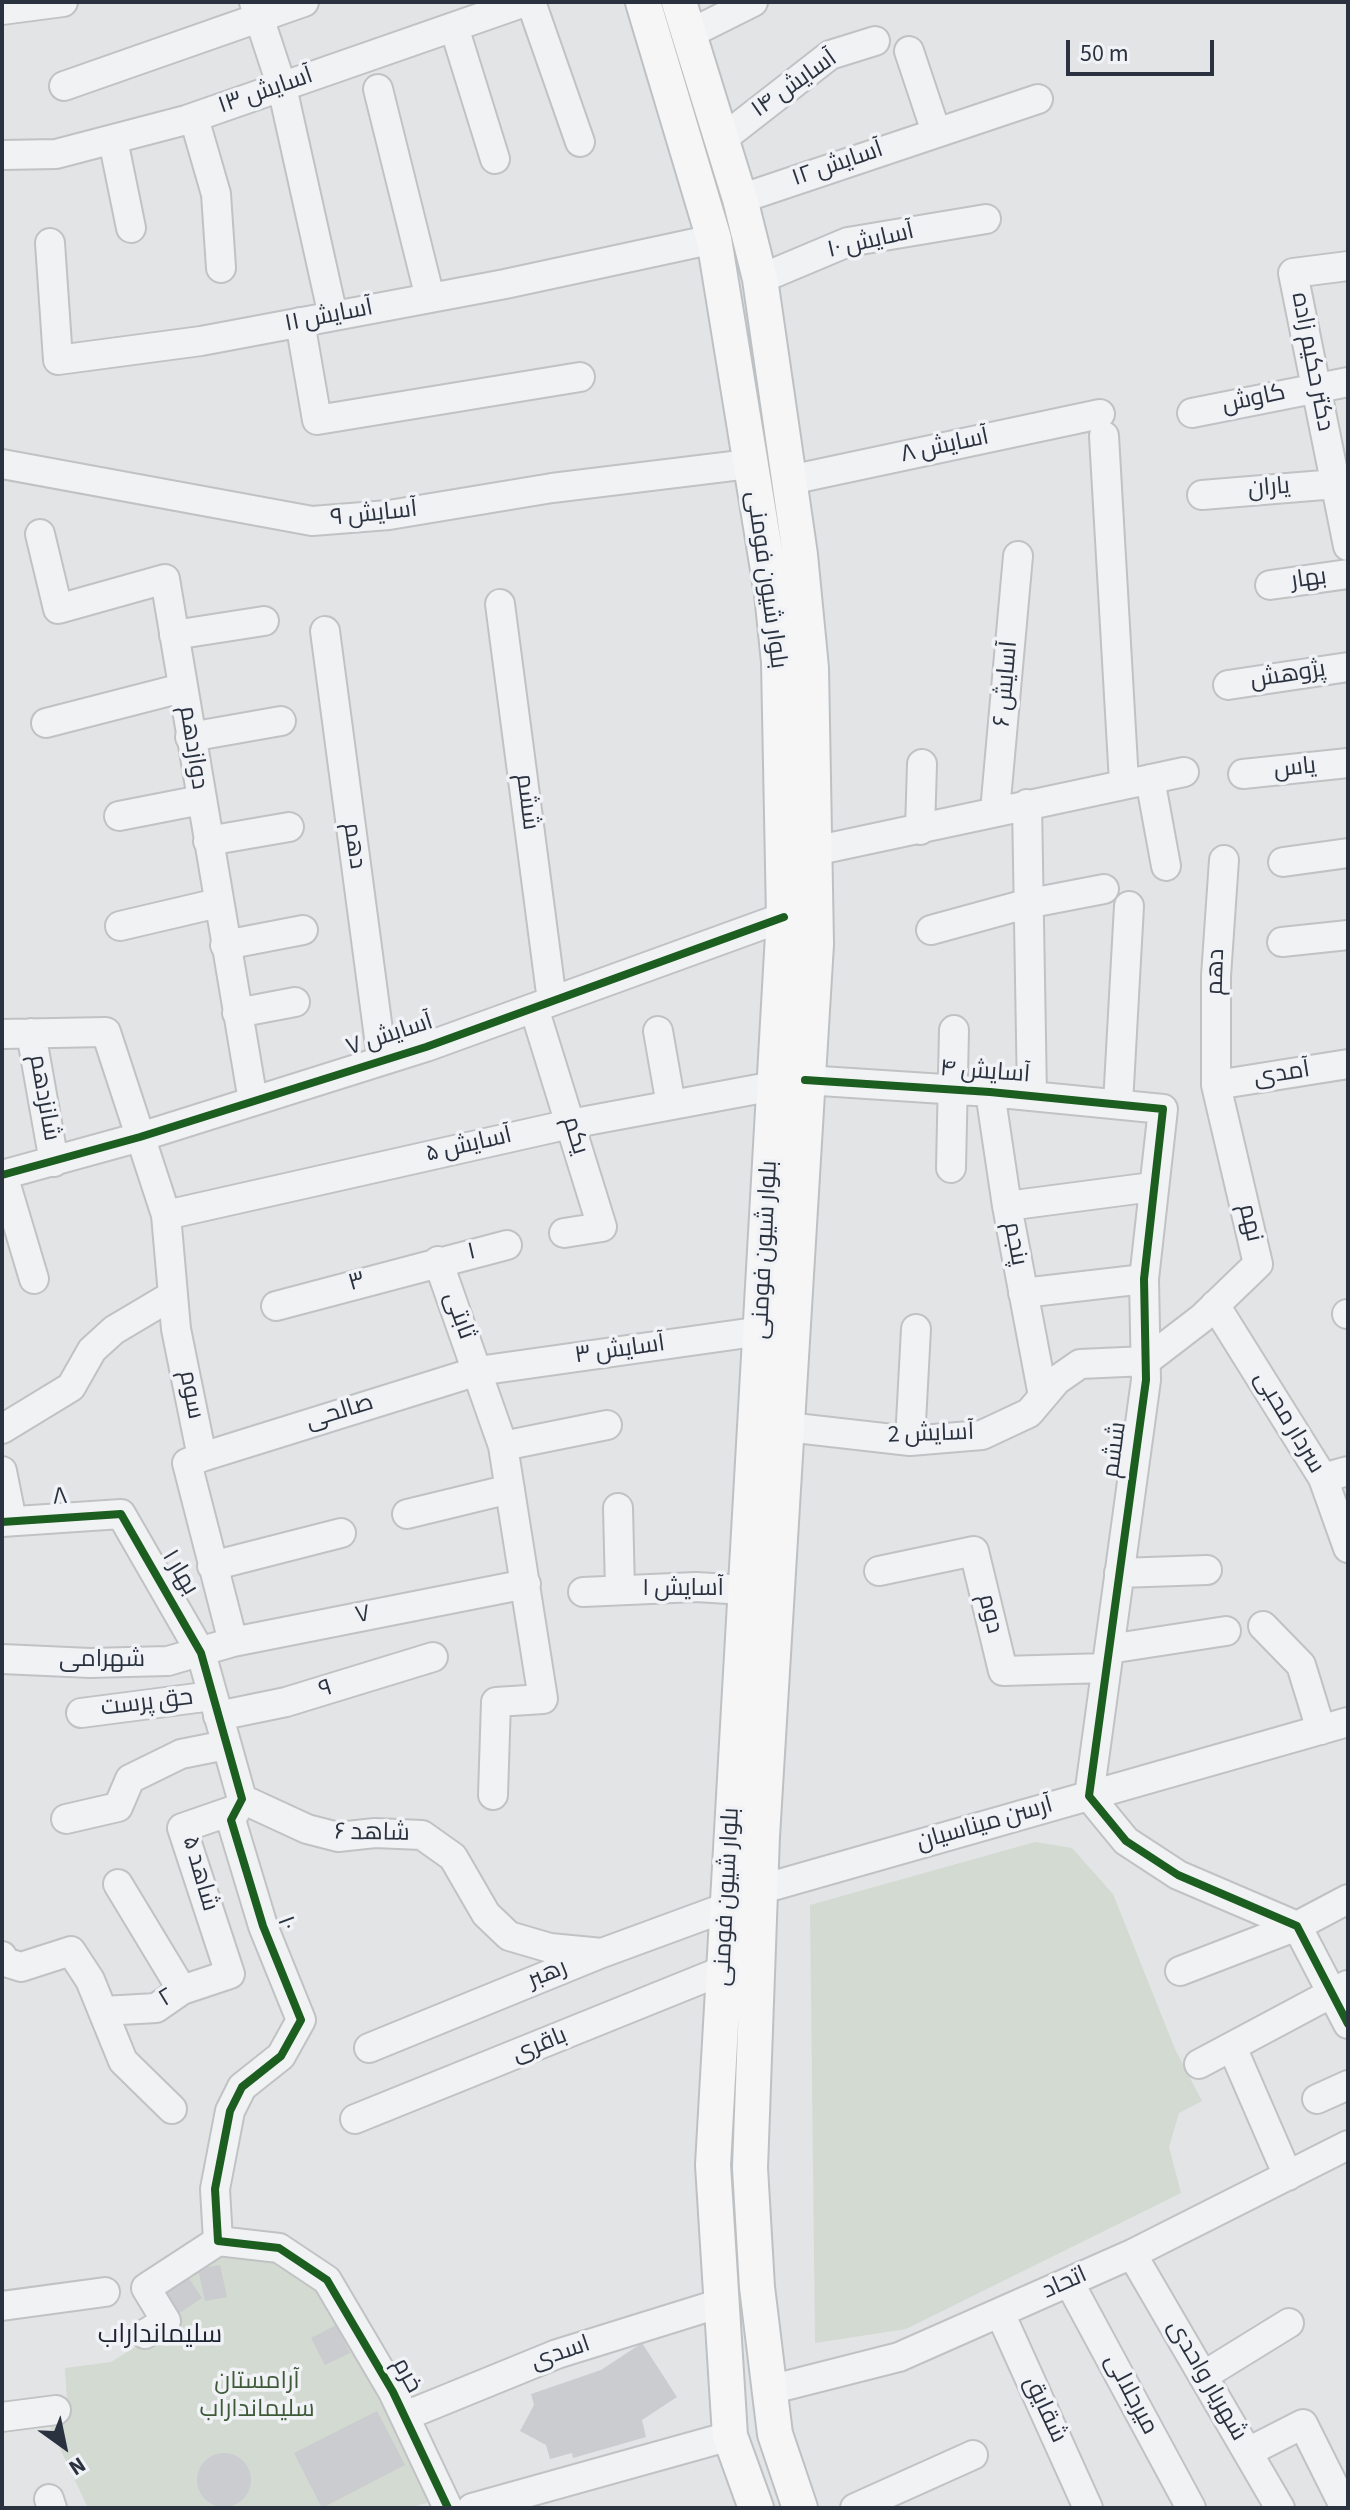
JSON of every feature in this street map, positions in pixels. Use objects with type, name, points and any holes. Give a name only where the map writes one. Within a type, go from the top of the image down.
[{"type":"main road","name":"بلوار شیون فومنی","points":[[643,2],[714,239],[779,662],[777,726],[789,1083],[787,1427],[750,2168],[775,2434],[800,2508]]},
{"type":"main road","name":"بلوار شیون فومنی","points":[[685,18],[740,199],[760,279],[805,590],[812,727],[816,944],[789,1083],[762,1331],[713,2165],[730,2436],[756,2508]]},
{"type":"main road","points":[[777,726],[812,727]]},
{"type":"street","points":[[2,10],[63,2]]},
{"type":"street","points":[[64,86],[257,11],[304,2]]},
{"type":"street","name":"آسایش ۱۳","points":[[2,155],[56,154],[194,118],[525,2]]},
{"type":"street","points":[[531,2],[580,142]]},
{"type":"street","points":[[685,18],[753,2]]},
{"type":"street","points":[[257,11],[282,87],[333,316]]},
{"type":"street","points":[[454,27],[495,159]]},
{"type":"street","name":"آسایش ۱۴","points":[[721,140],[830,55],[875,41]]},
{"type":"street","points":[[909,51],[936,132]]},
{"type":"street","points":[[378,89],[430,298]]},
{"type":"street","name":"آسایش ۱۲","points":[[740,199],[1038,99]]},
{"type":"street","points":[[194,118],[216,194],[221,268]]},
{"type":"street","points":[[113,140],[131,228]]},
{"type":"street","name":"آسایش ‍۱۰","points":[[760,279],[848,242],[986,219]]},
{"type":"street","name":"آسایش ۱۱","points":[[50,243],[58,360],[201,341],[430,298],[714,239]]},
{"type":"street","name":"دکتر حکیم زاده","points":[[1348,266],[1293,273],[1316,386],[1342,483],[1348,546]]},
{"type":"street","points":[[300,322],[317,420],[580,377]]},
{"type":"street","name":"کاوش","points":[[1192,413],[1348,382]]},
{"type":"street","name":"آسایش ۸","points":[[790,480],[1102,425],[1137,781]]},
{"type":"street","name":"آسایش ۹","points":[[2,464],[312,521],[389,515],[552,488],[749,464]]},
{"type":"street","name":"یاران","points":[[1202,495],[1342,483]]},
{"type":"street","name":"دوازدهم","points":[[40,534],[58,609],[165,579],[253,1101]]},
{"type":"street","name":"آسایش ۶","points":[[995,811],[1018,556]]},
{"type":"street","name":"بهار","points":[[1270,585],[1348,574]]},
{"type":"street","name":"ششم","points":[[500,604],[543,1004]]},
{"type":"street","points":[[174,635],[264,621]]},
{"type":"street","name":"دهم","points":[[325,631],[382,1060]]},
{"type":"street","name":"پژوهش","points":[[1228,685],[1348,667]]},
{"type":"street","points":[[46,723],[182,688]]},
{"type":"street","points":[[190,737],[281,721]]},
{"type":"street","name":"یاس","points":[[1243,774],[1348,763]]},
{"type":"street","points":[[920,830],[922,764]]},
{"type":"street","points":[[814,851],[1184,772]]},
{"type":"street","points":[[1137,781],[1166,866]]},
{"type":"street","points":[[119,816],[201,800]]},
{"type":"street","points":[[1027,804],[1026,904],[1032,1096]]},
{"type":"street","points":[[208,841],[289,827]]},
{"type":"street","points":[[1283,862],[1348,853]]},
{"type":"street","name":"دهم","points":[[1216,1085],[1216,976],[1224,860]]},
{"type":"street","points":[[931,930],[1026,904],[1104,889]]},
{"type":"street","points":[[120,926],[218,903]]},
{"type":"street","points":[[1118,1104],[1129,906]]},
{"type":"street","name":"آسایش ۷","points":[[2,1175],[140,1137],[382,1060],[784,917]]},
{"type":"street","points":[[225,945],[303,930]]},
{"type":"street","points":[[1282,942],[1348,935]]},
{"type":"street","points":[[237,1013],[295,1002]]},
{"type":"street","name":"یکم","points":[[543,1004],[570,1124],[602,1227],[564,1233]]},
{"type":"street","points":[[951,1168],[954,1030]]},
{"type":"street","points":[[658,1031],[671,1105]]},
{"type":"street","name":"سوم","points":[[31,1033],[106,1032],[166,1215],[173,1295],[202,1457],[187,1463],[233,1642]]},
{"type":"street","points":[[2,1034],[31,1033]]},
{"type":"street","name":"شانزدهم","points":[[31,1033],[54,1162]]},
{"type":"street","name":"آمدی","points":[[1216,1085],[1348,1064]]},
{"type":"street","name":"آسایش ۴","points":[[789,1083],[990,1092],[1163,1109]]},
{"type":"street","name":"آسایش ۵","points":[[166,1215],[570,1124],[789,1083]]},
{"type":"street","name":"نهم","points":[[1146,1361],[1215,1305],[1258,1264],[1216,1085]]},
{"type":"street","name":"پنجم","points":[[990,1092],[1007,1206],[1043,1396]]},
{"type":"street","name":"ششم","points":[[1089,1796],[1146,1361],[1144,1279],[1163,1109]]},
{"type":"street","points":[[2,1175],[34,1279]]},
{"type":"street","points":[[1007,1206],[1152,1187]]},
{"type":"street","name":"۱","points":[[438,1261],[507,1245]]},
{"type":"street","name":"۳","points":[[276,1306],[438,1261]]},
{"type":"street","name":"ثابتی","points":[[438,1261],[478,1371]]},
{"type":"street","points":[[1023,1293],[1144,1279]]},
{"type":"street","points":[[2,1429],[71,1387],[92,1350],[114,1330],[173,1295]]},
{"type":"street","name":"سردار محبی","points":[[1215,1305],[1335,1474],[1348,1548]]},
{"type":"street","points":[[910,1441],[916,1329]]},
{"type":"street","name":"آسایش ۳","points":[[478,1371],[762,1331]]},
{"type":"street","name":"آسایش 2","points":[[787,1427],[910,1441],[982,1435],[1029,1413],[1057,1380],[1080,1364],[1146,1361]]},
{"type":"street","points":[[478,1371],[503,1446],[543,1699],[496,1702],[493,1795]]},
{"type":"street","name":"صالحی","points":[[202,1457],[478,1371]]},
{"type":"street","points":[[503,1446],[607,1425]]},
{"type":"street","points":[[2,1471],[7,1522]]},
{"type":"street","points":[[407,1514],[510,1489]]},
{"type":"street","name":"آسایش ۱","points":[[618,1508],[620,1590]]},
{"type":"street","name":"۸","points":[[7,1522],[121,1514]]},
{"type":"street","name":"بهار ۱","points":[[121,1514],[201,1653]]},
{"type":"street","points":[[212,1566],[341,1533]]},
{"type":"street","name":"دوم","points":[[879,1571],[974,1551],[1003,1671],[1108,1658]]},
{"type":"street","points":[[1119,1573],[1207,1570]]},
{"type":"street","name":"۷","points":[[201,1653],[233,1642],[526,1584]]},
{"type":"street","name":"آسایش ۱","points":[[583,1592],[696,1587],[745,1590]]},
{"type":"street","points":[[1263,1626],[1301,1665],[1321,1730]]},
{"type":"street","points":[[1108,1658],[1226,1631]]},
{"type":"street","name":"شهرامی","points":[[2,1659],[90,1663],[168,1661],[201,1653]]},
{"type":"street","name":"۱۰","points":[[201,1653],[240,1804],[231,1820],[263,1926],[301,2020],[281,2056],[242,2087],[230,2111],[215,2189],[218,2241]]},
{"type":"street","name":"۹","points":[[215,1706],[286,1702],[433,1657]]},
{"type":"street","name":"حق پرست","points":[[81,1713],[215,1706]]},
{"type":"street","name":"آرسن میناسیان","points":[[762,1889],[1348,1722]]},
{"type":"street","points":[[66,1819],[118,1807],[130,1779],[181,1754],[226,1745]]},
{"type":"street","points":[[1089,1796],[1126,1841],[1178,1875],[1297,1926],[1340,1988],[1348,2024]]},
{"type":"street","name":"شاهد ۶","points":[[240,1804],[338,1837],[375,1833],[422,1835],[453,1857],[468,1877],[486,1914],[509,1936],[550,1948],[602,1953]]},
{"type":"street","name":"شاهد ۵","points":[[230,1974],[182,1828],[240,1804]]},
{"type":"street","points":[[118,1884],[182,1990]]},
{"type":"street","points":[[1180,1971],[1297,1926],[1348,1899]]},
{"type":"street","name":"رهبر","points":[[369,2048],[602,1953],[727,1907]]},
{"type":"street","points":[[2,1956],[12,1966],[21,1967],[71,1951],[90,1980],[123,2061],[172,2109]]},
{"type":"street","name":"باقری","points":[[355,2119],[724,1970]]},
{"type":"street","name":"۲","points":[[103,2011],[156,2008],[182,1990],[230,1974]]},
{"type":"street","points":[[1199,2064],[1340,1988]]},
{"type":"street","points":[[1232,2047],[1288,2176]]},
{"type":"street","points":[[1317,2099],[1348,2085]]},
{"type":"street","name":"اتحاد","points":[[769,2390],[899,2357],[1132,2254],[1348,2145]]},
{"type":"street","points":[[145,2334],[166,2321],[146,2288],[218,2241]]},
{"type":"street","name":"خرم","points":[[218,2241],[279,2248],[327,2280],[405,2416],[448,2508]]},
{"type":"street","name":"شهریار واحدی","points":[[1132,2254],[1280,2508]]},
{"type":"street","name":"میرجلالی","points":[[1069,2282],[1191,2508]]},
{"type":"street","points":[[2,2306],[105,2292]]},
{"type":"street","name":"اسدی","points":[[405,2416],[557,2354],[721,2303]]},
{"type":"street","name":"شقایق","points":[[1000,2313],[1088,2508]]},
{"type":"street","points":[[1203,2376],[1289,2323]]},
{"type":"street","points":[[2,2417],[56,2410]]},
{"type":"street","points":[[1248,2452],[1303,2424],[1345,2508]]},
{"type":"street","points":[[472,2508],[554,2497],[730,2436]]},
{"type":"street","points":[[855,2508],[973,2455]]},
{"type":"green space","points":[[1035,1842],[1072,1848],[1113,1894],[1175,2049],[1202,2101],[1179,2113],[1169,2147],[1181,2193],[906,2329],[815,2343],[810,1905]]},
{"type":"green space","name":"آرامستان سلیمانداراب","points":[[256,2248],[297,2272],[326,2297],[434,2501],[409,2508],[88,2508],[48,2423],[68,2417],[65,2368],[111,2362],[176,2322],[156,2291],[199,2264]]},
{"type":"building","points":[[220,2265],[227,2297],[205,2301],[198,2269]]},
{"type":"building","points":[[186,2274],[202,2298],[175,2316],[159,2292]]},
{"type":"building","points":[[336,2325],[350,2353],[325,2365],[311,2338]]},
{"type":"building","points":[[642,2343],[677,2397],[642,2420],[646,2437],[573,2458],[572,2453],[550,2459],[546,2445],[520,2431],[534,2405],[531,2394],[601,2370]]},
{"type":"building","points":[[377,2411],[405,2465],[322,2508],[294,2453]]},
{"type":"building","points":[[224,2453],[243,2461],[251,2480],[243,2499],[224,2507],[205,2499],[197,2480],[205,2461]]},
{"type":"cycle path","points":[[2,1175],[140,1137],[426,1047],[784,917]]},
{"type":"cycle path","points":[[805,1080],[990,1092],[1163,1109],[1144,1279],[1146,1380],[1089,1796],[1126,1841],[1178,1875],[1297,1926],[1348,2024]]},
{"type":"cycle path","points":[[2,1522],[121,1514],[201,1653],[242,1799],[231,1820],[263,1926],[301,2020],[281,2056],[242,2087],[230,2111],[215,2189],[218,2241],[279,2248],[327,2280],[393,2392],[448,2508]]},
{"type":"district","name":"سلیمانداراب","points":[[160,2336]]}]
